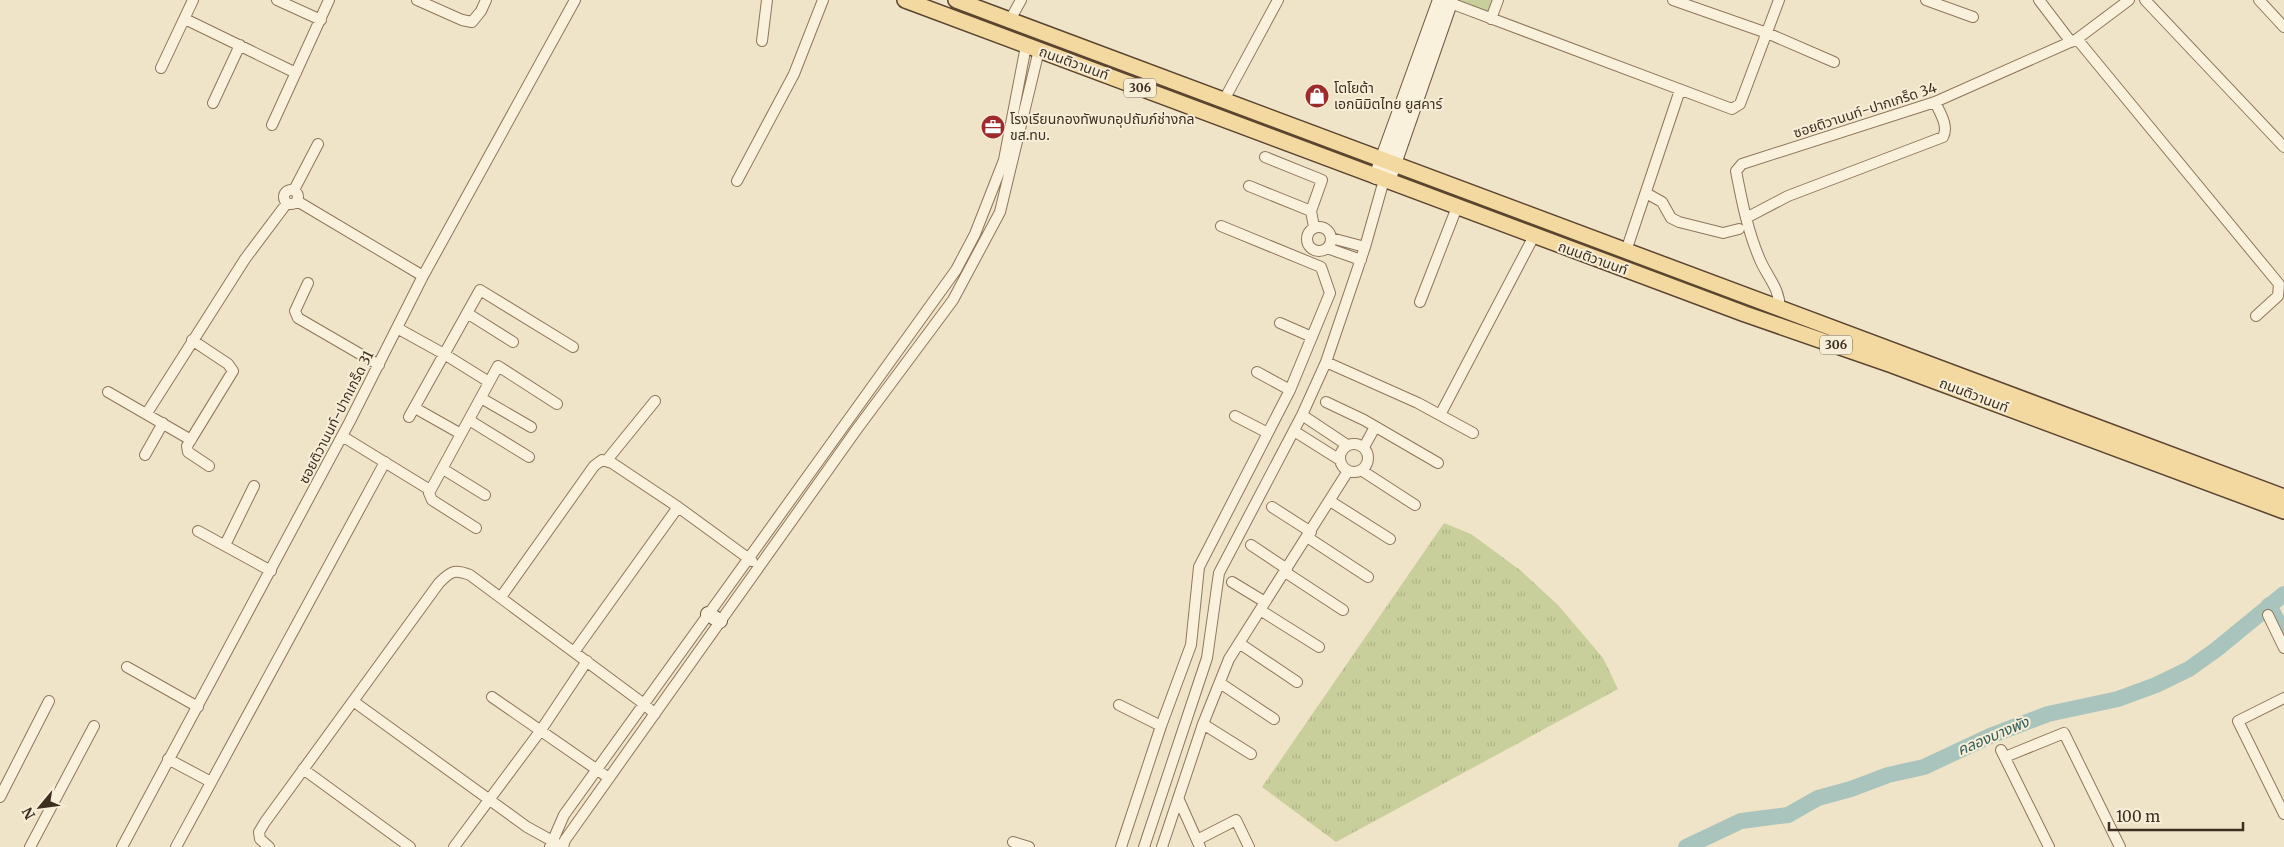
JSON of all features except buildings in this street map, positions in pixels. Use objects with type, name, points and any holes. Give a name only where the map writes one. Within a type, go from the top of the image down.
[{"type":"main road","name":"ถนนติวานนท์","points":[[904,0],[1745,314],[1902,361],[2284,497]]},
{"type":"main road","name":"ถนนติวานนท์","points":[[956,0],[1780,308],[1902,361],[2284,511]]},
{"type":"main road","points":[[1029,27],[1029,47]]},
{"type":"street","points":[[161,68],[193,0]]},
{"type":"street","points":[[277,0],[321,20]]},
{"type":"street","points":[[272,125],[329,0]]},
{"type":"street","points":[[417,0],[462,20],[472,22],[482,11],[486,0]]},
{"type":"street","name":"ซอยติวานนท์-ปากเกร็ด 31","points":[[122,847],[342,436],[422,276],[575,0]]},
{"type":"street","points":[[762,41],[767,0]]},
{"type":"street","points":[[737,180],[794,74],[824,0]]},
{"type":"street","points":[[1010,20],[1021,0]]},
{"type":"street","points":[[1224,100],[1278,0]]},
{"type":"street","points":[[1491,19],[1498,0]]},
{"type":"street","points":[[1673,0],[1767,33],[1834,62]]},
{"type":"street","points":[[1144,847],[1207,658],[1218,573],[1294,431],[1326,362],[1361,260],[1383,179],[1446,1],[1732,109],[1740,104],[1779,0]]},
{"type":"street","points":[[1926,0],[1973,17]]},
{"type":"street","points":[[2039,0],[2280,284],[2278,296],[2256,316]]},
{"type":"street","name":"ซอยติวานนท์-ปากเกร็ด 34","points":[[1780,308],[1779,294],[1761,261],[1746,218],[1736,171],[1742,164],[1935,102],[2074,40],[2129,0]]},
{"type":"street","points":[[2145,0],[2284,148]]},
{"type":"street","points":[[2259,0],[2284,27]]},
{"type":"street","points":[[185,19],[296,73]]},
{"type":"street","points":[[212,103],[240,46]]},
{"type":"street","points":[[353,701],[489,797],[550,844],[563,847],[565,840],[655,714],[748,558],[956,270],[975,234],[1004,160],[1029,47]]},
{"type":"street","points":[[550,844],[564,815],[644,704],[758,566],[953,300],[1000,212],[1029,47]]},
{"type":"street","points":[[1626,251],[1680,90]]},
{"type":"street","points":[[1746,218],[1788,196],[1943,137],[1946,132],[1935,102]]},
{"type":"street","points":[[318,144],[294,190],[289,190],[284,198],[422,276]]},
{"type":"street","points":[[1265,157],[1322,180],[1311,211],[1314,227]]},
{"type":"street","points":[[1249,186],[1311,211]]},
{"type":"street","points":[[1646,193],[1662,202],[1671,218],[1679,222],[1723,233],[1739,229]]},
{"type":"street","points":[[147,413],[245,260],[292,202]]},
{"type":"street","points":[[1420,302],[1457,207]]},
{"type":"street","points":[[1221,226],[1321,267]]},
{"type":"street","points":[[1121,847],[1190,645],[1199,567],[1290,390],[1330,293],[1316,251],[1310,247],[1307,240],[1308,232],[1314,227],[1326,228],[1332,238],[1365,247]]},
{"type":"street","points":[[1440,415],[1534,236]]},
{"type":"street","points":[[1327,248],[1332,238]]},
{"type":"street","points":[[1316,251],[1327,248],[1361,260]]},
{"type":"street","points":[[308,283],[295,311],[298,318],[378,365]]},
{"type":"street","points":[[461,434],[412,412],[480,290],[573,347]]},
{"type":"street","points":[[467,313],[512,342]]},
{"type":"street","points":[[1280,323],[1312,337]]},
{"type":"street","points":[[397,328],[489,382]]},
{"type":"street","points":[[192,340],[228,364],[233,371],[187,446],[188,452],[209,466]]},
{"type":"street","points":[[1326,362],[1440,415],[1474,433]]},
{"type":"street","points":[[476,528],[432,500],[429,495],[498,366],[557,404]]},
{"type":"street","points":[[1257,372],[1290,390]]},
{"type":"street","points":[[108,392],[191,440]]},
{"type":"street","points":[[481,398],[530,427]]},
{"type":"street","points":[[607,460],[655,401]]},
{"type":"street","points":[[1326,402],[1438,463]]},
{"type":"street","points":[[1302,415],[1347,445]]},
{"type":"street","points":[[1236,416],[1268,433]]},
{"type":"street","points":[[469,420],[529,457]]},
{"type":"street","points":[[145,455],[163,423]]},
{"type":"street","points":[[1364,447],[1375,427]]},
{"type":"street","points":[[1294,431],[1340,460],[1348,471]]},
{"type":"street","points":[[342,436],[430,490]]},
{"type":"street","points":[[1340,460],[1341,452],[1347,445],[1356,443],[1364,447],[1369,459],[1361,470]]},
{"type":"street","points":[[501,597],[594,466],[602,460],[607,460],[678,507],[758,566]]},
{"type":"street","points":[[176,847],[385,462]]},
{"type":"street","points":[[443,469],[485,495]]},
{"type":"street","points":[[1348,471],[1361,470],[1415,506]]},
{"type":"street","points":[[1162,847],[1203,724],[1229,659],[1348,471]]},
{"type":"street","points":[[225,545],[254,486]]},
{"type":"street","points":[[1330,501],[1390,539]]},
{"type":"street","points":[[1272,506],[1368,577]]},
{"type":"street","points":[[574,652],[678,507]]},
{"type":"street","points":[[198,530],[271,571]]},
{"type":"street","points":[[1251,545],[1343,610]]},
{"type":"street","points":[[269,847],[260,839],[260,832],[303,769],[447,574],[458,570],[470,575],[501,597],[655,714]]},
{"type":"street","points":[[1232,582],[1319,647]]},
{"type":"street","points":[[2268,615],[2284,648]]},
{"type":"street","points":[[1239,643],[1296,682]]},
{"type":"street","points":[[454,847],[489,797],[541,730],[587,661]]},
{"type":"street","points":[[127,667],[198,707]]},
{"type":"street","points":[[1220,683],[1274,719]]},
{"type":"street","points":[[492,697],[609,778]]},
{"type":"street","points":[[2284,698],[2238,721],[2284,814]]},
{"type":"street","points":[[0,797],[49,701]]},
{"type":"street","points":[[1119,705],[1161,726]]},
{"type":"street","points":[[1203,724],[1251,754]]},
{"type":"street","points":[[30,847],[94,726]]},
{"type":"street","points":[[2049,847],[2003,753],[2064,733],[2120,847]]},
{"type":"street","points":[[168,759],[211,782]]},
{"type":"street","points":[[303,769],[410,847]]},
{"type":"street","points":[[1179,800],[1199,844],[1236,820],[1249,847]]},
{"type":"street","points":[[1013,842],[1029,847]]},
{"type":"green space","points":[[1457,0],[1498,0],[1491,19],[1455,4]]},
{"type":"green space","points":[[1444,523],[1471,534],[1520,570],[1558,605],[1603,658],[1618,689],[1336,842],[1262,787]]},
{"type":"waterway","name":"คลองบางพัง","points":[[1686,847],[1741,821],[1788,815],[1818,798],[1851,789],[1888,775],[1924,767],[1990,736],[2048,714],[2118,699],[2156,685],[2189,669],[2217,649],[2284,594]]},
{"type":"waterway","points":[[2269,605],[2284,634]]},
{"type":"place","name":"โตโยต้า เอกนิมิตไทย ยูสคาร์","points":[[1317,96]]},
{"type":"place","name":"โรงเรียนกองทัพบกอุปถัมภ์ช่างกล ขส.ทบ.","points":[[993,127]]}]
